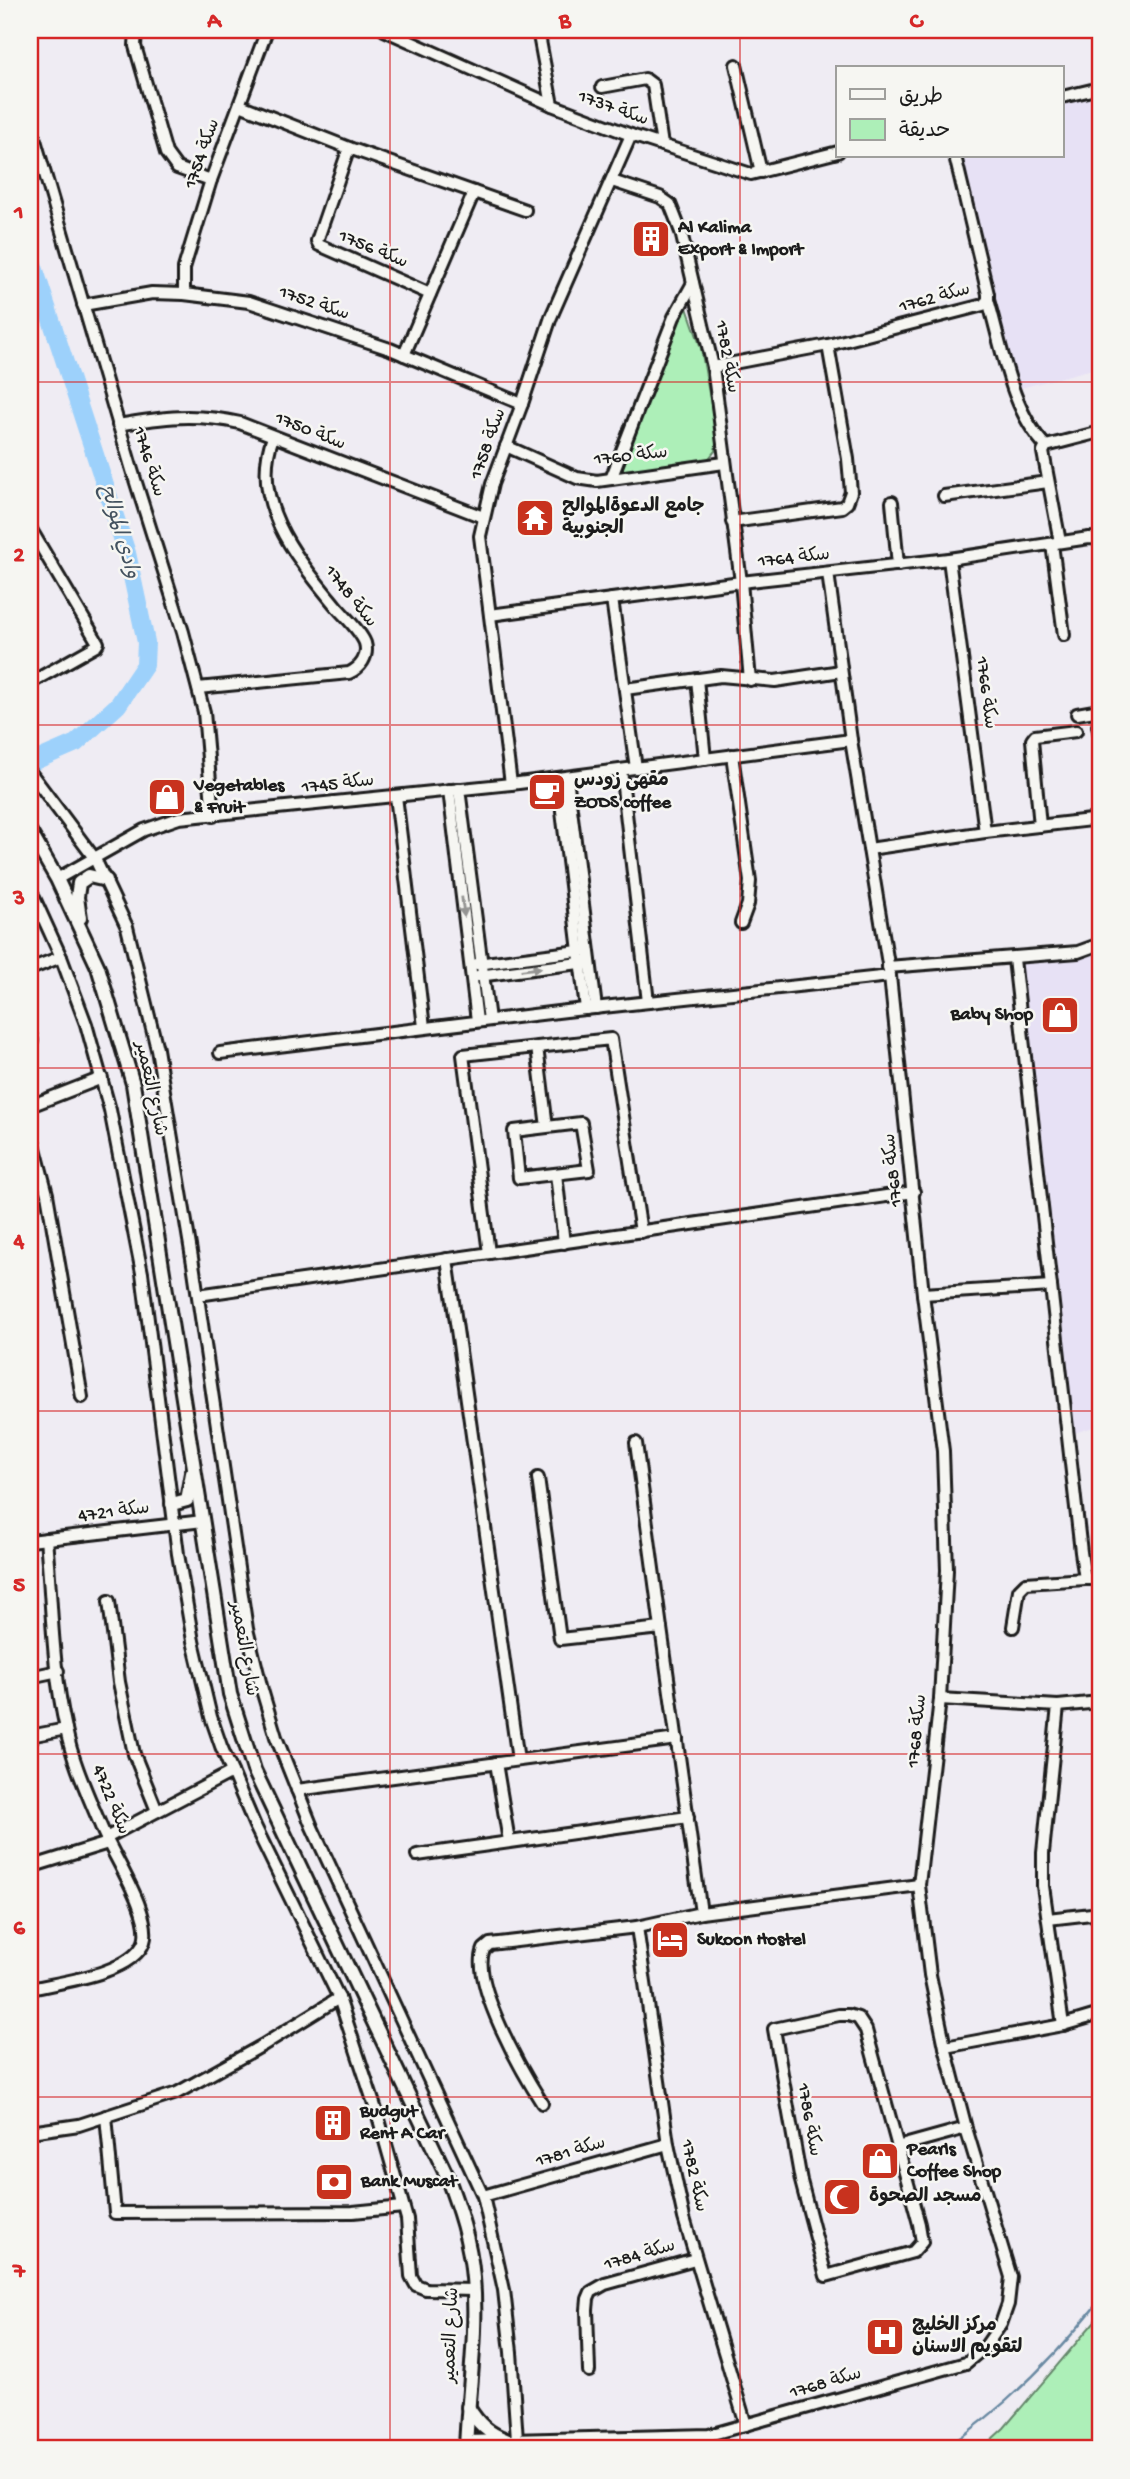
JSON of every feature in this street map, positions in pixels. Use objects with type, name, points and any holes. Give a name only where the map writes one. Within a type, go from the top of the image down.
[{"type":"main road","name":"شارع التعمير","points":[[30,832],[57,879],[98,967],[133,1084],[230,1695],[254,1770],[446,2174],[463,2220],[475,2309],[466,2445]]},
{"type":"main road","points":[[82,933],[77,897],[79,883],[89,876],[106,880]]},
{"type":"main road","points":[[172,1504],[187,1500],[194,1466]]},
{"type":"main road","points":[[468,2407],[476,2421],[489,2433],[512,2440]]},
{"type":"main road","points":[[492,2449],[512,2440]]},
{"type":"street","points":[[136,30],[135,46],[166,153],[177,169],[211,180]]},
{"type":"street","name":"سكة 1754","points":[[184,294],[184,268],[211,180],[267,30]]},
{"type":"street","name":"سكة 1737","points":[[384,30],[552,105],[631,135],[751,174],[836,153]]},
{"type":"street","points":[[538,30],[552,105]]},
{"type":"street","points":[[736,65],[761,172]]},
{"type":"street","points":[[602,87],[645,79],[650,82],[653,85],[662,145]]},
{"type":"street","points":[[1064,97],[1100,88]]},
{"type":"street","points":[[240,105],[349,148],[525,210]]},
{"type":"street","name":"سكة 1746","points":[[30,123],[198,688],[204,712],[213,816]]},
{"type":"street","name":"سكة 1758","points":[[511,784],[480,536],[483,517],[492,484],[551,317],[631,135]]},
{"type":"street","name":"سكة 1756","points":[[349,148],[317,241],[319,245],[430,294]]},
{"type":"street","name":"سكة 1762","points":[[713,367],[828,345],[984,305],[988,300],[956,158]]},
{"type":"street","name":"سكة 1782","points":[[612,181],[660,197],[670,204],[681,232],[713,367],[741,582],[750,680]]},
{"type":"street","points":[[404,355],[474,192]]},
{"type":"street","points":[[611,479],[674,317],[693,283]]},
{"type":"street","name":"سكة 1752","points":[[83,305],[152,293],[237,300],[269,307],[404,355],[522,404]]},
{"type":"street","points":[[988,300],[1018,402],[1033,432],[1046,446]]},
{"type":"street","points":[[732,522],[842,507],[847,503],[850,492],[848,459],[828,345]]},
{"type":"street","name":"سكة 1750","points":[[118,425],[159,417],[199,416],[240,423],[483,517]]},
{"type":"street","points":[[1046,446],[1100,432]]},
{"type":"street","name":"سكة 1748","points":[[198,688],[349,673],[356,670],[365,658],[364,641],[308,572],[277,520],[266,480],[265,462],[273,436]]},
{"type":"street","name":"سكة 1760","points":[[506,446],[577,478],[597,481],[724,463]]},
{"type":"street","points":[[1046,446],[1044,461],[1056,543],[1064,635]]},
{"type":"street","points":[[944,496],[1048,482]]},
{"type":"street","points":[[892,502],[898,565]]},
{"type":"street","points":[[30,528],[98,643],[30,683]]},
{"type":"street","name":"سكة 1764","points":[[490,615],[1100,539]]},
{"type":"street","name":"سكة 1766","points":[[949,559],[985,832]]},
{"type":"street","name":"سكة 1768","points":[[466,2445],[618,2435],[709,2435],[966,2362],[978,2355],[994,2336],[1008,2304],[1011,2277],[966,2128],[945,2047],[930,1975],[919,1885],[940,1699],[947,1570],[943,1451],[923,1294],[889,971],[851,740],[828,573]]},
{"type":"street","points":[[612,599],[636,768]]},
{"type":"street","points":[[625,689],[721,676],[775,681],[841,671]]},
{"type":"street","points":[[697,679],[705,759]]},
{"type":"street","points":[[1077,714],[1100,710]]},
{"type":"street","points":[[1040,826],[1031,740],[1035,736],[1076,731]]},
{"type":"street","name":"سكة 1745","points":[[57,879],[132,836],[179,818],[511,784],[851,740]]},
{"type":"street","points":[[732,755],[750,881],[748,904],[741,923]]},
{"type":"street","points":[[621,770],[648,1002]]},
{"type":"street","points":[[30,772],[95,859],[127,927],[158,1049],[198,1295],[247,1629],[276,1737],[312,1827],[484,2196],[504,2290],[511,2352],[512,2440]]},
{"type":"street","points":[[562,777],[591,1008]]},
{"type":"street","points":[[454,790],[477,970],[489,1020]]},
{"type":"street","points":[[396,796],[424,1027]]},
{"type":"street","points":[[869,849],[1100,819]]},
{"type":"street","points":[[30,889],[61,957],[86,1024],[102,1078],[142,1273],[174,1524],[193,1641],[211,1717],[232,1772],[339,1998],[378,2116],[407,2219],[411,2276],[416,2285],[426,2290],[474,2290]]},
{"type":"street","points":[[219,1053],[889,971],[1078,952],[1100,944]]},
{"type":"street","points":[[30,969],[61,957]]},
{"type":"street","points":[[477,970],[584,957]]},
{"type":"street","points":[[1014,959],[1085,1579]]},
{"type":"street","points":[[477,970],[477,1021]]},
{"type":"street","points":[[30,1034],[30,1042]]},
{"type":"street","points":[[489,1253],[463,1055],[611,1039],[641,1232]]},
{"type":"street","points":[[537,1047],[547,1127]]},
{"type":"street","points":[[30,1106],[102,1078]]},
{"type":"street","points":[[581,1124],[589,1170],[519,1178],[514,1131],[547,1127],[581,1124]]},
{"type":"street","points":[[30,1129],[47,1194],[82,1397]]},
{"type":"street","points":[[556,1174],[564,1243]]},
{"type":"street","points":[[198,1295],[914,1192]]},
{"type":"street","points":[[447,1259],[518,1760]]},
{"type":"street","points":[[923,1294],[1052,1286]]},
{"type":"street","points":[[636,1443],[701,1913]]},
{"type":"street","points":[[538,1478],[560,1639],[661,1628]]},
{"type":"street","name":"سكة 4721","points":[[30,1541],[203,1521]]},
{"type":"street","name":"سكة 4722","points":[[30,1989],[112,1969],[130,1960],[144,1941],[144,1915],[107,1841],[76,1763],[66,1729],[46,1539]]},
{"type":"street","points":[[1013,1627],[1019,1590],[1026,1583],[1100,1579]]},
{"type":"street","points":[[109,1601],[119,1682],[134,1754],[157,1811]]},
{"type":"street","points":[[30,1677],[58,1671]]},
{"type":"street","points":[[940,1699],[1058,1706],[1100,1702]]},
{"type":"street","points":[[1058,1706],[1043,1853],[1043,1886],[1063,2025]]},
{"type":"street","points":[[30,1736],[66,1729]]},
{"type":"street","points":[[297,1790],[677,1739]]},
{"type":"street","points":[[496,1763],[509,1841]]},
{"type":"street","points":[[30,1867],[107,1841],[157,1811],[232,1772]]},
{"type":"street","points":[[417,1855],[688,1817]]},
{"type":"street","points":[[542,2103],[525,2076],[493,2009],[480,1967],[484,1949],[490,1944],[637,1927],[701,1913],[919,1885]]},
{"type":"street","points":[[1048,1919],[1100,1913]]},
{"type":"street","name":"سكة 1782","points":[[637,1927],[668,2144],[684,2218],[746,2425]]},
{"type":"street","points":[[30,2132],[79,2125],[177,2093],[339,1998]]},
{"type":"street","points":[[945,2047],[1063,2025],[1100,2014]]},
{"type":"street","name":"سكة 1786","points":[[839,2015],[859,2018],[866,2030],[897,2147],[922,2242],[913,2252],[826,2276],[801,2181],[774,2029],[839,2015]]},
{"type":"street","points":[[106,2116],[114,2213],[353,2211],[403,2207]]},
{"type":"street","points":[[897,2147],[966,2128]]},
{"type":"street","name":"سكة 1781","points":[[484,2196],[668,2144]]},
{"type":"street","name":"سكة 1784","points":[[589,2371],[587,2310],[591,2292],[605,2284],[695,2259]]},
{"type":"shaded area","points":[[1100,87],[1100,367],[1017,389],[988,300],[955,158],[1064,158],[1064,96]]},
{"type":"shaded area","points":[[1100,944],[1100,1425],[1068,1435],[1014,959]]},
{"type":"shaded area","points":[[728,2440],[725,2449],[526,2449],[526,2444]]},
{"type":"green space","points":[[685,302],[701,348],[717,438],[715,451],[706,462],[620,474]]},
{"type":"green space","points":[[1100,2315],[1100,2449],[981,2449],[1004,2428]]},
{"type":"waterway","name":"وادي الموالح","points":[[30,255],[127,553],[146,642],[145,665],[118,705],[76,743],[30,763]]},
{"type":"waterway","points":[[944,2449],[988,2417],[1028,2381],[1100,2300]]},
{"type":"place","name":"Al Kalima Export & Import","points":[[651,239]]},
{"type":"place","name":"جامع الدعوةالموالح الجنوبية","points":[[535,518]]},
{"type":"place","name":"مقهى زودس ZODS coffee","points":[[547,792]]},
{"type":"place","name":"Vegetables & Fruit","points":[[167,797]]},
{"type":"place","name":"Baby Shop","points":[[1060,1015]]},
{"type":"place","name":"Sukoon Hostel","points":[[670,1940]]},
{"type":"place","name":"Budgut Rent A Car","points":[[333,2123]]},
{"type":"place","name":"Pearls Coffee Shop","points":[[880,2161]]},
{"type":"place","name":"Bank Muscat","points":[[334,2182]]},
{"type":"place","name":"مسجد الصحوة","points":[[842,2197]]},
{"type":"place","name":"مركز الخليج لتقويم الاسنان","points":[[885,2337]]}]
